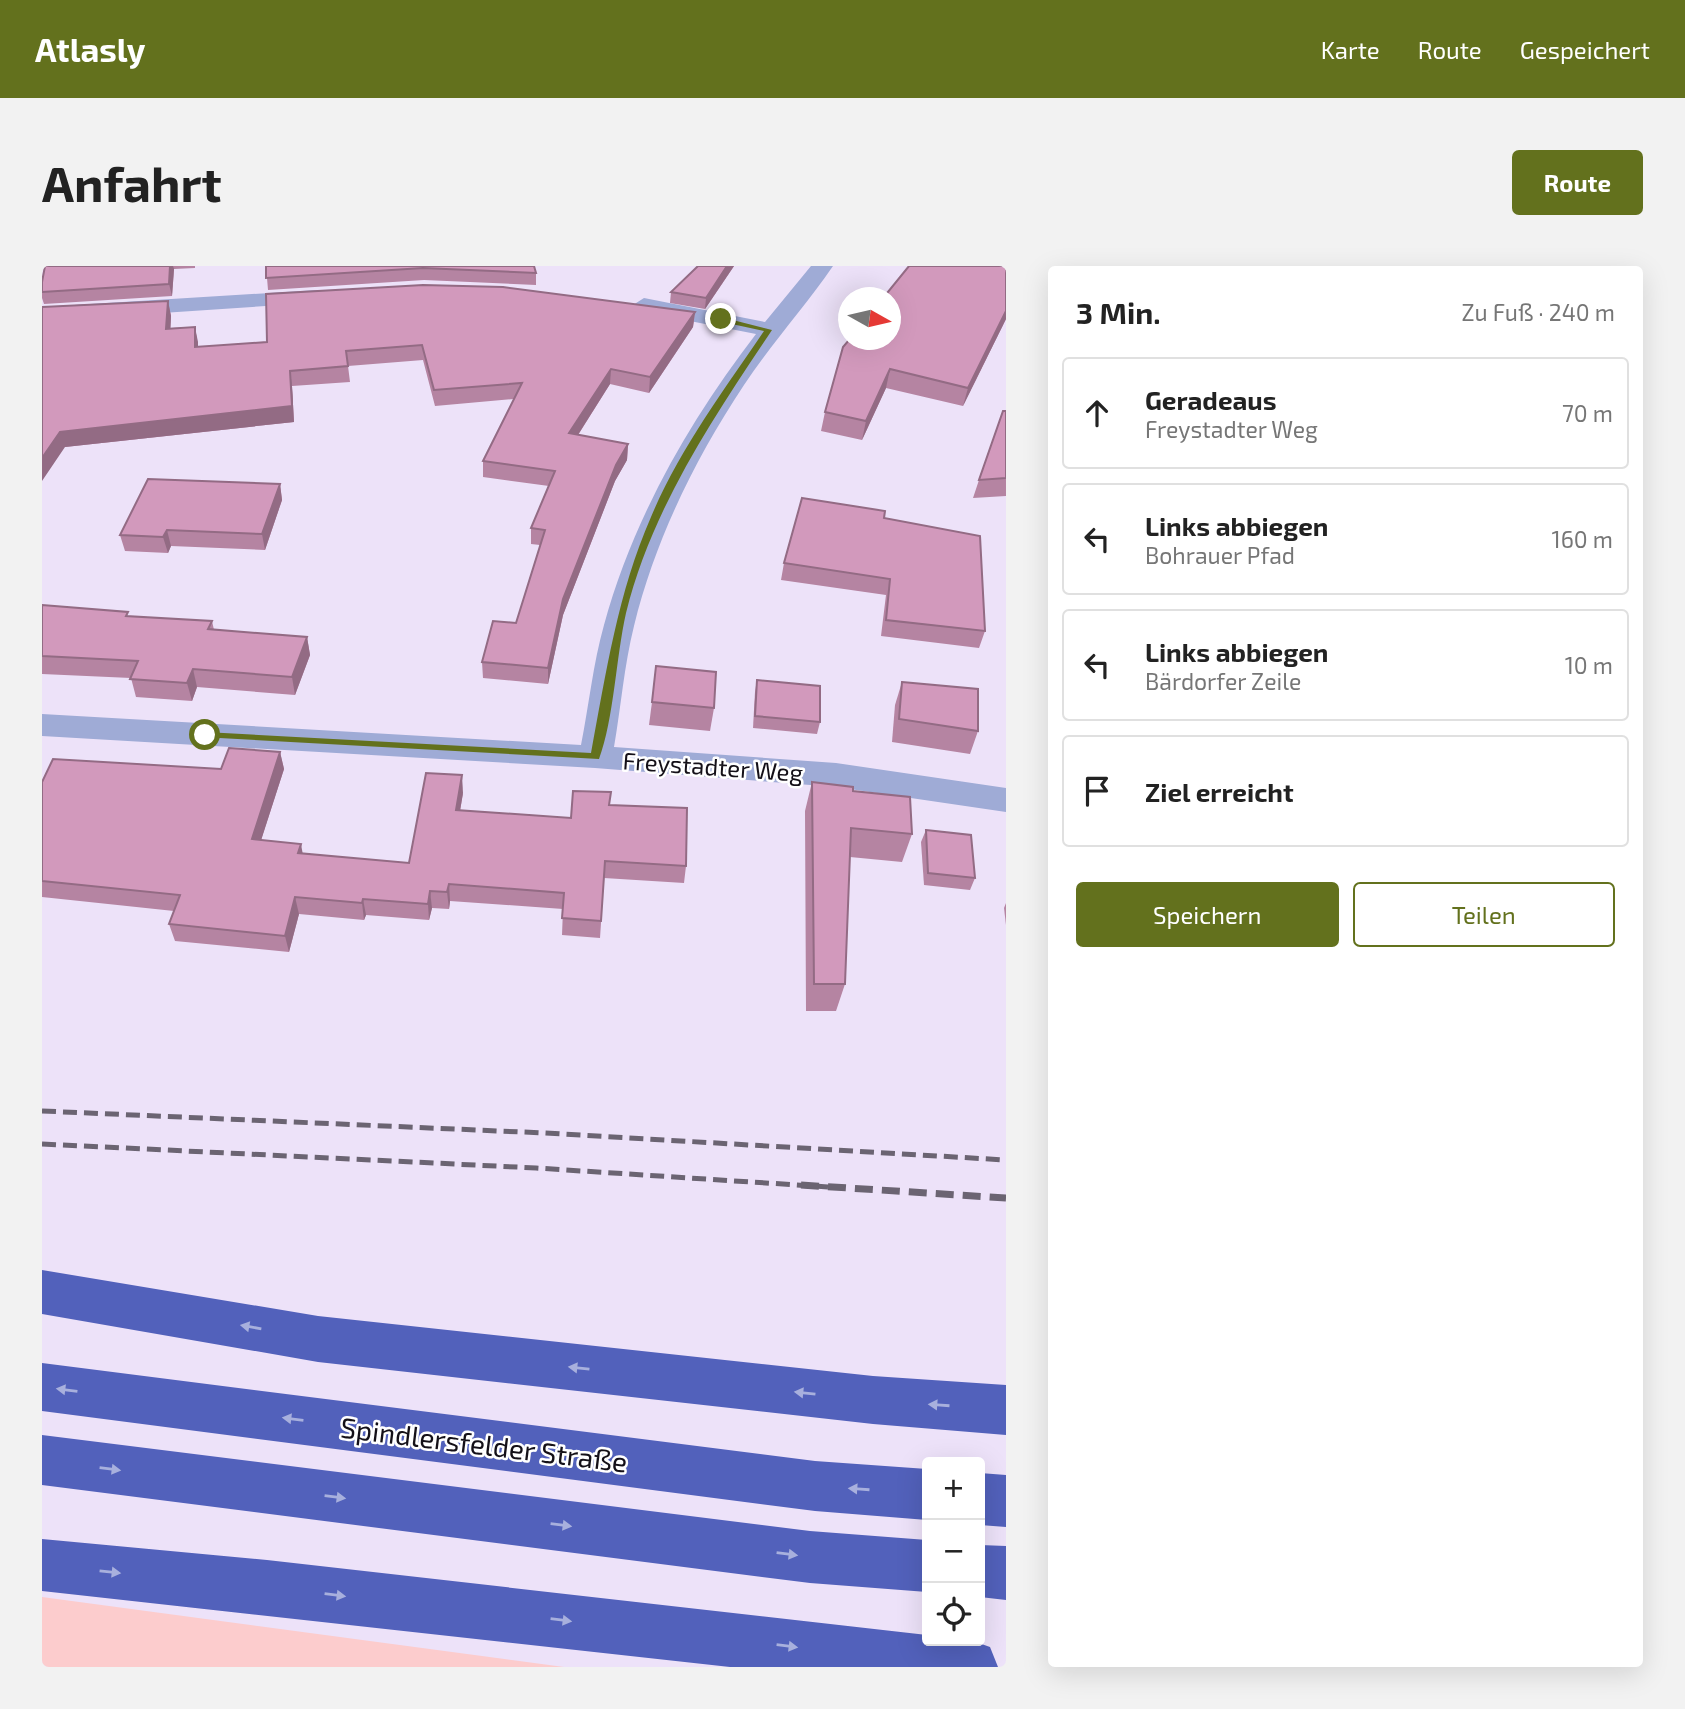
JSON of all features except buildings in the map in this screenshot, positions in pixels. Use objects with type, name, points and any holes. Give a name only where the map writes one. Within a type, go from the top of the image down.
[{"type":"highway","points":[[42,1292],[318,1339],[873,1400],[1006,1410]]},
{"type":"highway","name":"Spindlersfelder Straße","points":[[42,1387],[816,1486],[922,1495]]},
{"type":"highway","points":[[42,1460],[797,1555],[922,1566]]},
{"type":"highway","points":[[985,1499],[1006,1501]]},
{"type":"highway","points":[[42,1565],[267,1587],[970,1667]]},
{"type":"highway","points":[[985,1571],[1006,1573]]},
{"type":"street","points":[[595,757],[622,611],[655,516],[703,427],[769,330],[822,266]]},
{"type":"street","points":[[42,314],[342,295]]},
{"type":"street","points":[[620,303],[769,330]]},
{"type":"street","name":"Freystadter Weg","points":[[42,725],[595,757],[836,775],[1006,800]]},
{"type":"shaded area","points":[[42,1597],[564,1667],[42,1667]]},
{"type":"railway","points":[[42,1111],[545,1133],[1006,1160]]},
{"type":"railway","points":[[42,1144],[536,1168],[828,1187]]},
{"type":"railway","points":[[801,1185],[1006,1198]]},
{"type":"route","points":[[205,735],[595,757],[622,611],[655,516],[703,427],[769,330],[721,319]]}]
